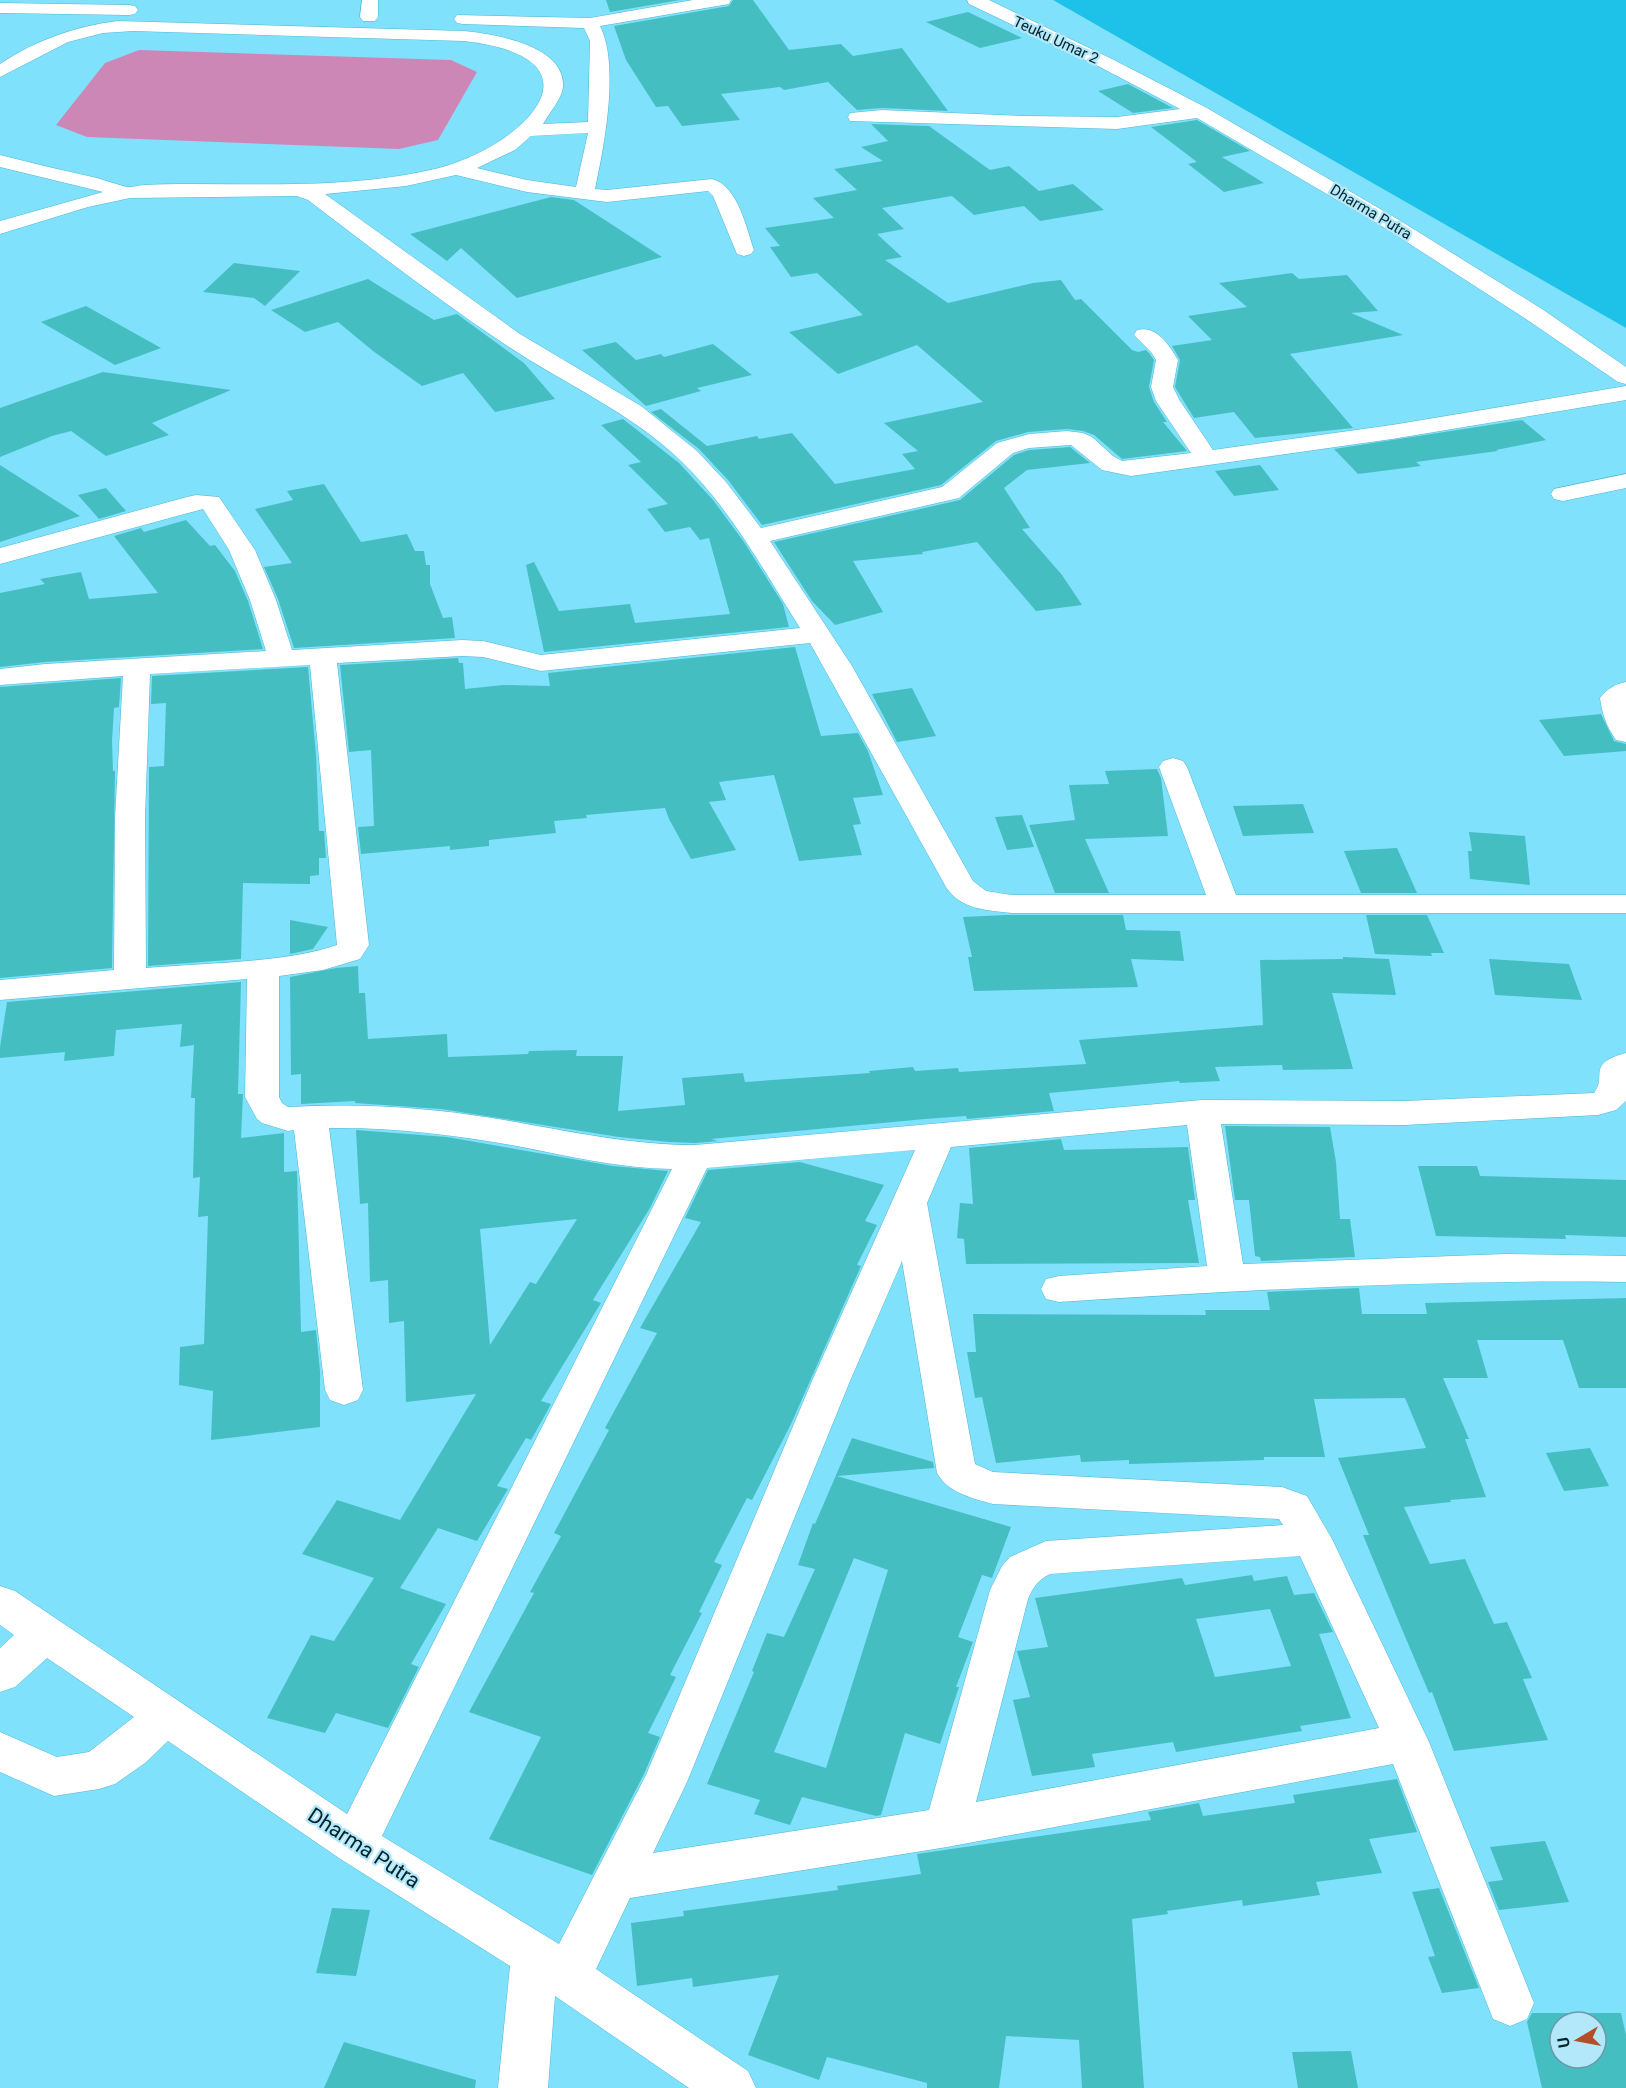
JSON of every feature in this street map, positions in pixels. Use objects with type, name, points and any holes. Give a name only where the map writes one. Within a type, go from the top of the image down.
[{"type":"street","points":[[0,8],[369,8],[590,23],[723,0]]},
{"type":"street","name":"Teuku Umar 2","points":[[975,0],[1106,63]]},
{"type":"street","points":[[11,25],[44,9]]},
{"type":"street","points":[[584,194],[598,127],[599,41],[590,23]]},
{"type":"street","points":[[0,72],[23,56],[76,35],[103,28],[154,26],[306,30],[487,39],[525,50],[551,69],[555,86],[546,108],[529,130],[506,148],[456,169],[423,178],[299,190],[186,189],[130,192],[83,202],[0,228]]},
{"type":"street","name":"Dharma Putra","points":[[1106,63],[1200,112],[1392,224],[1534,314],[1626,377]]},
{"type":"street","points":[[857,117],[1117,123],[1200,112]]},
{"type":"street","points":[[529,130],[598,127]]},
{"type":"street","points":[[0,161],[70,180],[130,192]]},
{"type":"street","points":[[456,169],[527,186],[584,194],[620,195],[712,185],[722,193],[744,250]]},
{"type":"street","points":[[299,190],[315,196],[389,252],[512,339],[633,411],[690,456],[755,537],[855,694],[961,887],[977,899],[1012,904],[1626,904]]},
{"type":"street","points":[[1145,335],[1160,348],[1167,360],[1162,387],[1168,401],[1206,458]]},
{"type":"street","points":[[755,537],[950,494],[963,486],[1005,448],[1017,444],[1075,438],[1081,440],[1110,466],[1118,469],[1152,467],[1392,432],[1626,393]]},
{"type":"street","points":[[1563,494],[1626,481]]},
{"type":"street","points":[[0,556],[196,502],[210,502],[242,550],[263,600],[282,659]]},
{"type":"street","points":[[0,677],[475,648],[541,663],[816,634]]},
{"type":"street","points":[[0,990],[263,968],[336,958],[349,952],[353,945],[323,657]]},
{"type":"street","points":[[130,978],[130,818],[137,667]]},
{"type":"street","points":[[1626,690],[1614,698],[1616,713],[1626,734]]},
{"type":"street","points":[[1173,767],[1226,905]]},
{"type":"street","points":[[263,968],[262,1097],[268,1112],[275,1116],[288,1119],[310,1117],[401,1119],[491,1130],[624,1154],[669,1158],[1202,1112],[1404,1113],[1598,1104],[1608,1101],[1614,1094],[1615,1071],[1626,1064]]},
{"type":"street","points":[[1202,1112],[1227,1278]]},
{"type":"street","points":[[310,1117],[344,1390]]},
{"type":"street","points":[[523,2088],[551,1966],[618,1878],[665,1782],[831,1381],[939,1136]]},
{"type":"street","points":[[355,1844],[695,1157]]},
{"type":"street","points":[[910,1204],[957,1473],[976,1483],[993,1488],[1282,1503],[1293,1506],[1312,1539],[1407,1742],[1510,2003]]},
{"type":"street","points":[[1059,1289],[1227,1278],[1505,1267],[1626,1269]]},
{"type":"street","points":[[947,1827],[1007,1599],[1015,1580],[1027,1565],[1046,1558],[1312,1539]]},
{"type":"street","name":"Dharma Putra","points":[[0,1603],[355,1844],[551,1966],[731,2088]]},
{"type":"street","points":[[0,1674],[45,1634]]},
{"type":"street","points":[[0,1751],[54,1777],[99,1770],[129,1749],[166,1716]]},
{"type":"street","points":[[618,1878],[947,1827],[1407,1742]]},
{"type":"shaded area","points":[[139,50],[451,60],[477,72],[438,140],[399,149],[87,137],[56,125],[105,63]]},
{"type":"water","points":[[1053,0],[1626,0],[1626,328]]},
{"type":"building","points":[[606,0],[680,0],[610,12]]},
{"type":"building","points":[[733,0],[753,0],[789,50],[841,44],[853,56],[902,48],[948,111],[882,108],[857,110],[828,82],[784,90],[780,87],[721,94],[740,120],[682,126],[668,106],[656,107],[626,60],[614,26],[729,6]]},
{"type":"building","points":[[968,12],[1022,38],[980,48],[926,22]]},
{"type":"building","points":[[1128,84],[1173,108],[1133,113],[1098,91]]},
{"type":"building","points":[[1197,120],[1250,151],[1222,157],[1264,183],[1224,192],[1188,164],[1197,162],[1151,127]]},
{"type":"building","points":[[871,124],[929,126],[990,170],[1009,166],[1039,191],[1073,184],[1104,210],[1040,221],[1024,206],[974,215],[952,196],[882,208],[904,229],[877,234],[902,257],[885,260],[948,303],[1033,283],[1061,280],[1075,300],[1081,299],[1132,350],[1138,352],[1146,350],[1149,353],[1154,360],[1149,387],[1154,402],[1167,422],[1163,422],[1187,451],[1122,459],[1094,435],[1083,431],[1067,429],[1028,432],[996,441],[941,485],[762,525],[728,480],[699,449],[651,412],[661,409],[707,446],[757,436],[759,439],[792,433],[835,484],[915,469],[902,454],[918,451],[884,423],[983,402],[917,345],[838,374],[789,332],[863,315],[817,273],[791,277],[770,247],[780,246],[765,228],[834,218],[813,198],[857,190],[834,169],[883,161],[861,147],[888,141]]},
{"type":"building","points":[[551,197],[574,200],[662,257],[517,298],[461,248],[447,261],[410,234]]},
{"type":"building","points":[[234,263],[300,271],[265,306],[254,298],[203,292]]},
{"type":"building","points":[[1292,273],[1299,279],[1347,275],[1378,311],[1351,313],[1403,335],[1290,354],[1353,428],[1255,438],[1234,412],[1194,418],[1175,387],[1180,360],[1172,346],[1212,340],[1188,316],[1247,307],[1219,283]]},
{"type":"building","points":[[368,279],[434,320],[457,314],[524,363],[555,399],[495,412],[463,373],[422,386],[373,351],[338,322],[305,332],[271,310]]},
{"type":"building","points":[[86,306],[161,348],[115,365],[41,322]]},
{"type":"building","points":[[616,342],[636,360],[661,354],[664,357],[713,344],[752,375],[697,388],[701,391],[646,406],[582,350]]},
{"type":"building","points":[[103,372],[231,390],[152,423],[169,435],[106,456],[71,431],[52,436],[0,457],[0,408]]},
{"type":"building","points":[[623,419],[679,463],[713,500],[744,542],[783,604],[789,627],[544,652],[526,565],[534,562],[559,611],[630,604],[635,623],[730,614],[709,538],[700,540],[690,527],[665,532],[647,509],[668,504],[628,465],[641,462],[601,425]]},
{"type":"building","points":[[1522,420],[1546,440],[1496,450],[1498,451],[1416,462],[1421,466],[1358,474],[1334,449]]},
{"type":"building","points":[[1070,447],[1090,463],[1027,470],[1004,488],[1030,528],[1022,529],[1062,575],[1082,605],[1036,611],[977,542],[922,552],[923,554],[853,561],[883,612],[835,625],[812,601],[774,542],[960,500],[1014,455],[1029,450]]},
{"type":"building","points":[[0,465],[80,516],[0,542]]},
{"type":"building","points":[[1260,465],[1279,490],[1234,496],[1215,471]]},
{"type":"building","points":[[324,484],[361,542],[407,534],[415,551],[424,551],[426,565],[430,565],[430,584],[443,618],[452,617],[455,638],[294,648],[278,599],[264,567],[292,563],[255,509],[293,500],[287,491]]},
{"type":"building","points":[[106,488],[126,511],[99,519],[78,495]]},
{"type":"building","points":[[186,520],[210,546],[215,545],[235,571],[248,601],[263,649],[45,662],[0,667],[0,593],[45,584],[40,579],[81,572],[89,599],[158,593],[114,536],[141,528],[144,532]]},
{"type":"building","points":[[795,647],[821,736],[858,733],[868,751],[883,795],[853,798],[861,824],[853,825],[862,855],[799,861],[774,775],[719,782],[726,800],[709,802],[736,850],[691,859],[665,808],[586,815],[587,818],[554,821],[556,833],[489,840],[489,846],[450,850],[450,846],[361,854],[358,827],[374,826],[371,750],[349,752],[340,665],[458,658],[459,663],[463,663],[465,689],[503,685],[550,686],[548,673]]},
{"type":"building","points":[[308,667],[316,755],[319,831],[324,831],[326,858],[319,858],[319,875],[310,876],[310,884],[243,883],[241,959],[148,966],[149,767],[164,766],[166,703],[151,704],[152,676]]},
{"type":"building","points":[[121,678],[119,707],[114,708],[112,741],[113,771],[115,771],[112,968],[0,978],[0,687]]},
{"type":"building","points":[[912,688],[936,736],[897,742],[872,694]]},
{"type":"building","points":[[1601,714],[1614,741],[1626,744],[1626,751],[1564,756],[1539,720]]},
{"type":"building","points":[[1157,769],[1161,778],[1168,836],[1085,839],[1109,893],[1055,893],[1029,825],[1075,820],[1069,785],[1109,784],[1105,771]]},
{"type":"building","points":[[1303,804],[1314,833],[1243,836],[1233,806]]},
{"type":"building","points":[[1022,815],[1034,847],[1007,850],[995,817]]},
{"type":"building","points":[[1469,832],[1525,836],[1530,885],[1470,879],[1468,851],[1472,851]]},
{"type":"building","points":[[1397,848],[1417,893],[1361,893],[1344,851]]},
{"type":"building","points":[[1123,915],[1126,930],[1180,931],[1184,961],[1131,959],[1138,987],[974,991],[968,957],[972,957],[963,917]]},
{"type":"building","points":[[1366,915],[1427,915],[1444,953],[1431,953],[1432,956],[1375,954]]},
{"type":"building","points":[[290,920],[328,927],[313,949],[290,954]]},
{"type":"building","points":[[1343,957],[1389,959],[1396,995],[1332,993],[1353,1069],[1283,1070],[1282,1065],[1215,1067],[1220,1081],[1180,1083],[1179,1081],[1049,1093],[1054,1111],[967,1119],[966,1116],[925,1119],[711,1139],[718,1141],[695,1143],[669,1142],[619,1137],[441,1109],[355,1103],[355,1101],[301,1104],[301,1074],[291,1075],[290,977],[336,968],[358,966],[359,993],[365,993],[368,1039],[447,1034],[448,1057],[577,1050],[576,1056],[623,1056],[618,1111],[685,1105],[682,1078],[743,1073],[745,1082],[870,1073],[869,1071],[913,1067],[915,1071],[958,1068],[959,1072],[1086,1064],[1079,1040],[1263,1025],[1260,960],[1343,959]]},
{"type":"building","points":[[1489,959],[1569,964],[1582,1000],[1495,995]]},
{"type":"building","points":[[241,982],[238,1094],[243,1094],[241,1138],[284,1133],[284,1172],[297,1171],[301,1332],[316,1330],[320,1371],[320,1427],[211,1440],[213,1391],[179,1385],[180,1347],[204,1344],[208,1216],[198,1217],[200,1177],[193,1178],[195,1098],[191,1098],[194,1045],[180,1047],[182,1024],[116,1030],[114,1056],[64,1061],[65,1052],[0,1058],[0,1047],[7,1002]]},
{"type":"building","points":[[1225,1126],[1330,1127],[1336,1162],[1340,1219],[1350,1219],[1355,1257],[1261,1261],[1260,1257],[1255,1256],[1249,1200],[1235,1200]]},
{"type":"building","points":[[356,1130],[447,1137],[613,1166],[668,1171],[650,1208],[593,1300],[601,1303],[541,1401],[551,1404],[531,1440],[526,1438],[497,1486],[508,1489],[477,1541],[438,1528],[400,1588],[446,1604],[411,1664],[419,1667],[388,1728],[336,1713],[325,1733],[267,1718],[311,1635],[334,1641],[374,1578],[302,1554],[337,1500],[400,1520],[476,1394],[406,1402],[404,1321],[389,1323],[388,1280],[370,1282],[368,1203],[360,1204]],"holes":[[[577,1219],[536,1284],[530,1282],[490,1345],[480,1229]]]},
{"type":"building","points":[[1061,1139],[1064,1150],[1188,1147],[1195,1200],[1188,1200],[1199,1263],[966,1264],[964,1239],[957,1238],[960,1203],[973,1204],[969,1148]]},
{"type":"building","points":[[800,1162],[884,1185],[865,1221],[877,1225],[857,1265],[861,1266],[791,1424],[752,1500],[747,1498],[714,1562],[722,1565],[699,1612],[702,1613],[670,1675],[676,1677],[648,1733],[660,1737],[644,1774],[592,1875],[489,1839],[541,1737],[469,1712],[534,1593],[530,1592],[561,1536],[554,1533],[609,1430],[605,1428],[657,1333],[640,1328],[701,1222],[685,1218],[708,1170]]},
{"type":"building","points":[[1418,1166],[1477,1166],[1480,1176],[1626,1180],[1626,1237],[1565,1235],[1566,1239],[1436,1236]]},
{"type":"building","points":[[1359,1288],[1362,1314],[1427,1314],[1425,1303],[1626,1298],[1626,1388],[1579,1388],[1563,1340],[1477,1340],[1488,1378],[1443,1378],[1469,1439],[1465,1439],[1486,1497],[1404,1507],[1430,1564],[1465,1559],[1494,1624],[1507,1622],[1532,1678],[1523,1679],[1548,1740],[1454,1751],[1432,1692],[1429,1693],[1401,1627],[1363,1535],[1369,1535],[1338,1458],[1426,1448],[1405,1398],[1314,1399],[1325,1457],[1264,1457],[1264,1460],[1129,1464],[1129,1460],[1081,1462],[1080,1455],[996,1463],[982,1397],[975,1398],[967,1352],[976,1352],[973,1314],[1206,1315],[1205,1310],[1270,1310],[1267,1292]]},
{"type":"building","points":[[852,1438],[933,1462],[934,1468],[837,1476],[1011,1527],[992,1578],[982,1575],[958,1637],[973,1642],[956,1687],[959,1687],[940,1744],[905,1733],[881,1815],[876,1816],[802,1797],[790,1825],[754,1814],[760,1800],[707,1784],[754,1672],[752,1671],[767,1633],[784,1637],[815,1569],[798,1565],[813,1523],[815,1524]],"holes":[[[854,1558],[888,1570],[826,1768],[774,1752]]]},
{"type":"building","points":[[1590,1448],[1609,1486],[1564,1491],[1546,1453]]},
{"type":"building","points":[[1252,1575],[1254,1581],[1287,1576],[1294,1595],[1314,1593],[1333,1632],[1319,1634],[1351,1718],[1300,1726],[1302,1731],[1176,1752],[1173,1742],[1092,1754],[1095,1767],[1032,1776],[1013,1700],[1030,1697],[1017,1651],[1048,1647],[1035,1598],[1182,1578],[1185,1585]],"holes":[[[1270,1609],[1291,1666],[1215,1677],[1196,1619]]]},
{"type":"building","points":[[1397,1779],[1417,1832],[1369,1839],[1382,1873],[1316,1882],[1320,1895],[1243,1906],[1242,1900],[1167,1911],[1168,1914],[1132,1919],[1144,2088],[1082,2088],[1079,2040],[1006,2036],[999,2088],[927,2088],[927,2083],[827,2057],[819,2080],[748,2055],[779,1975],[693,1987],[692,1978],[637,1986],[631,1923],[684,1916],[683,1911],[838,1890],[837,1886],[921,1874],[917,1854],[1151,1820],[1148,1812],[1199,1803],[1203,1816],[1295,1803],[1293,1795]]},
{"type":"building","points":[[1545,1841],[1569,1902],[1499,1910],[1488,1882],[1503,1880],[1490,1847]]},
{"type":"building","points":[[1439,1888],[1479,1988],[1442,1993],[1428,1957],[1435,1956],[1412,1892]]},
{"type":"building","points":[[332,1908],[370,1910],[356,1976],[316,1973]]},
{"type":"building","points":[[1532,2013],[1548,2013],[1548,2070],[1608,2070],[1608,2013],[1621,2013],[1626,2035],[1626,2088],[1542,2088],[1527,2022]]},
{"type":"building","points":[[344,2042],[476,2080],[475,2088],[324,2088]]},
{"type":"building","points":[[1351,2051],[1358,2088],[1298,2088],[1292,2052]]}]
